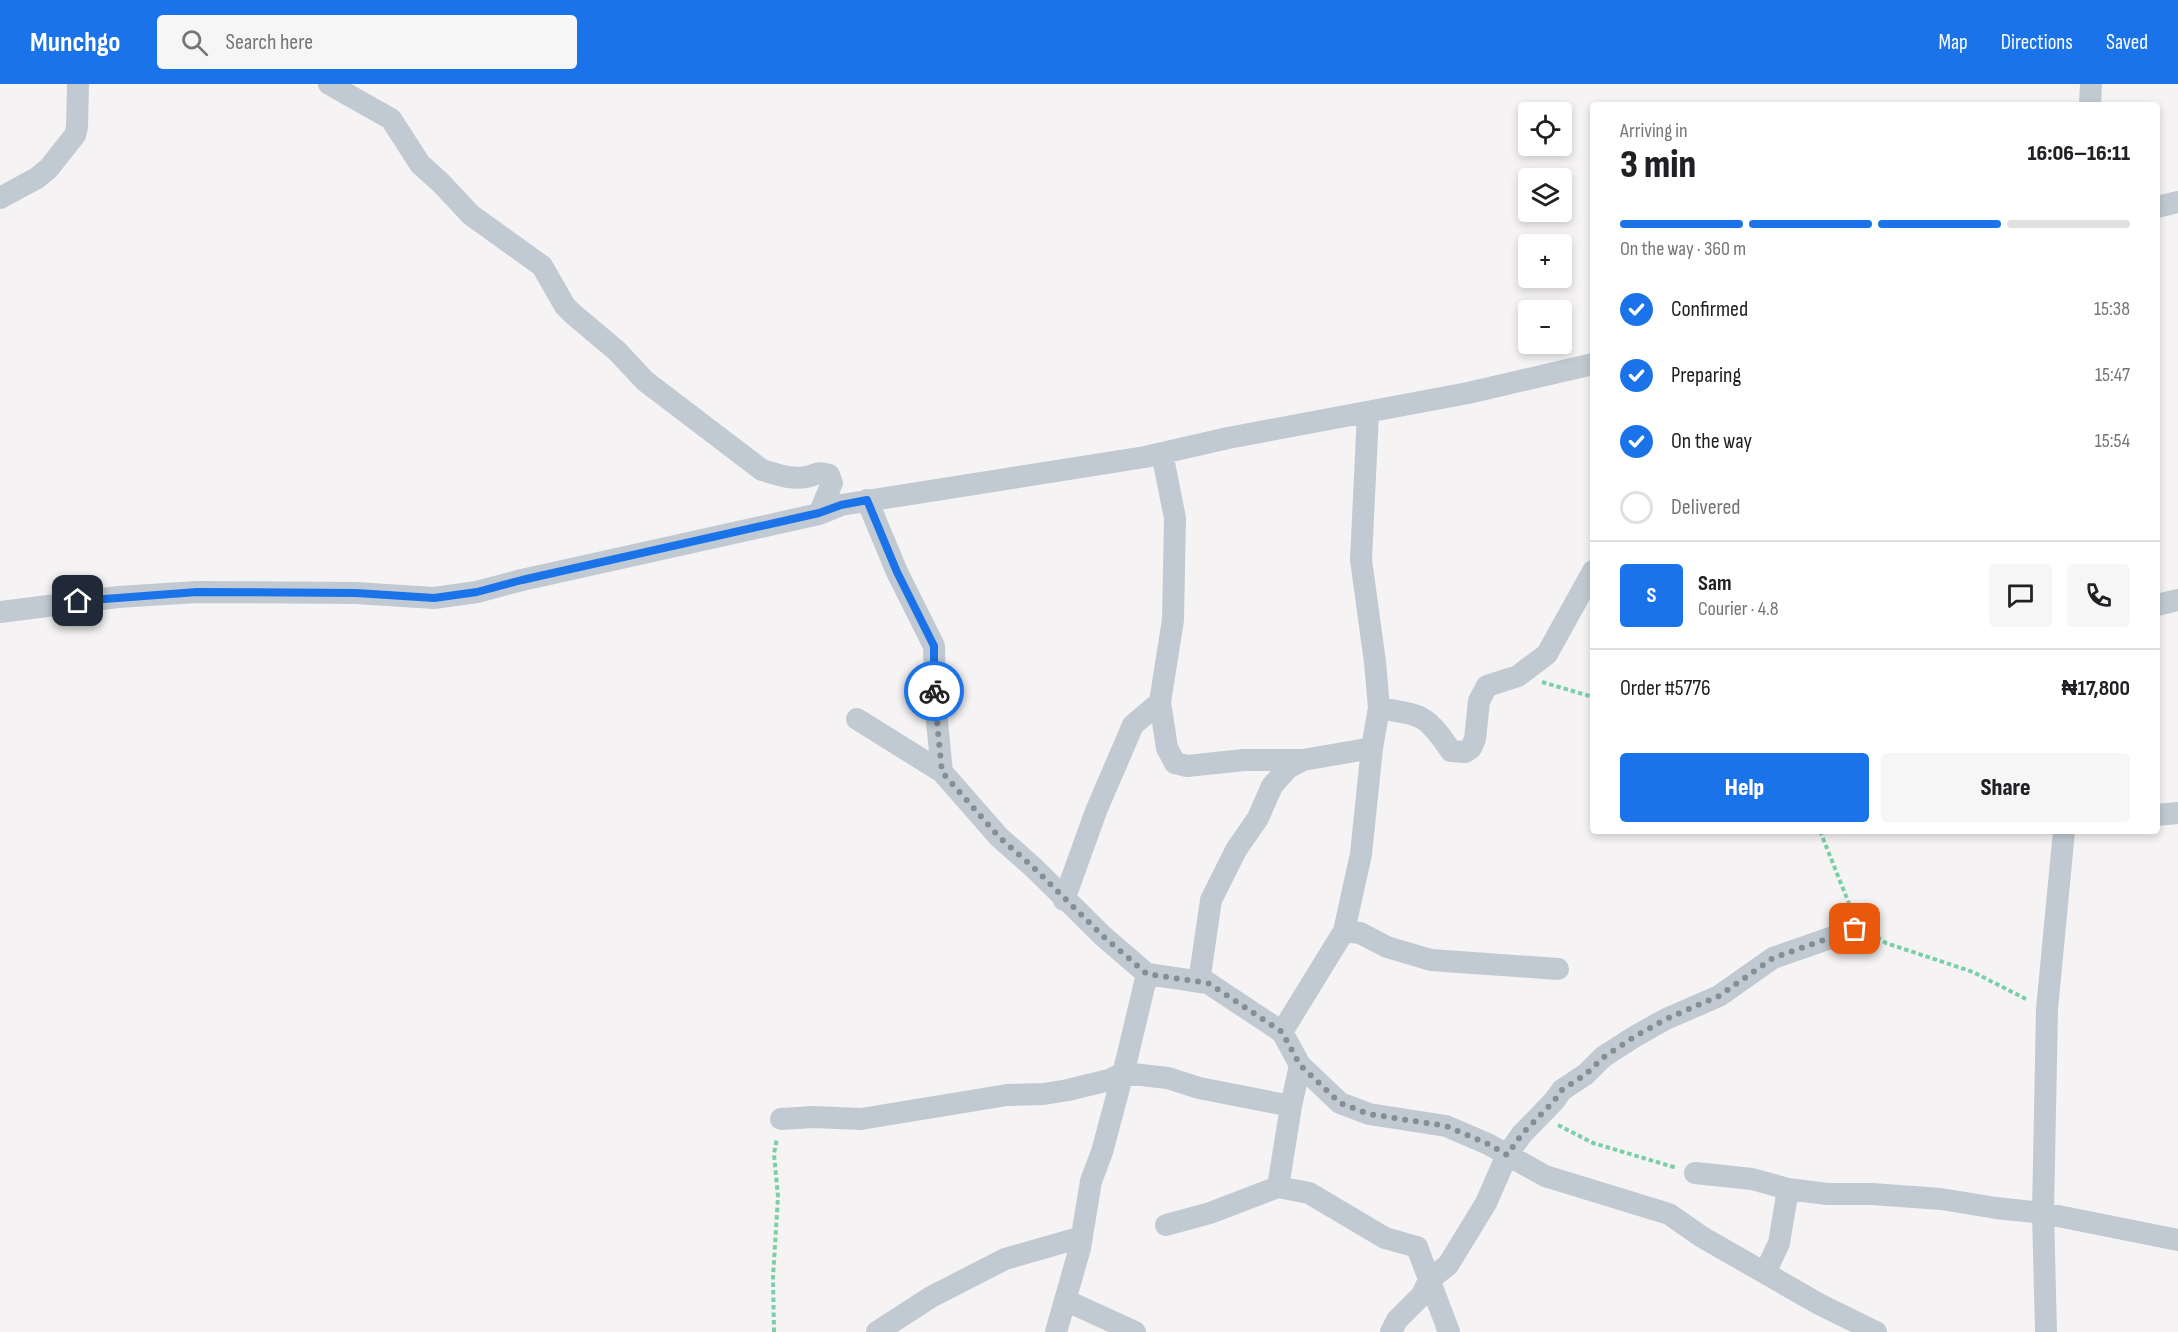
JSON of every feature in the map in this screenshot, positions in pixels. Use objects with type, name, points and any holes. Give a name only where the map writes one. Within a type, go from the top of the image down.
[{"type":"street","points":[[0,198],[37,178],[49,168],[75,135],[78,120],[78,84]]},
{"type":"street","points":[[329,84],[391,119],[420,164],[471,215],[542,266],[566,306],[617,351],[645,381],[762,470],[784,477],[805,478],[819,472],[829,475],[832,483],[819,513]]},
{"type":"street","points":[[2090,102],[2091,84]]},
{"type":"street","points":[[2160,206],[2178,202]]},
{"type":"street","points":[[0,612],[118,597],[197,592],[356,593],[434,598],[477,592],[819,513],[841,505],[1162,453],[1228,438],[1468,393],[1590,365]]},
{"type":"street","points":[[1282,1032],[1344,931],[1361,854],[1372,748],[1379,708],[1361,560],[1368,413]]},
{"type":"street","points":[[1162,453],[1175,518],[1173,620],[1160,702],[1167,748],[1175,763],[1187,766],[1244,760],[1303,760],[1372,748]]},
{"type":"street","points":[[867,500],[897,572],[934,646],[935,701],[942,772]]},
{"type":"street","points":[[1379,708],[1419,715],[1429,721],[1451,752],[1465,752],[1471,748],[1475,739],[1479,701],[1487,686],[1518,676],[1547,654],[1590,576]]},
{"type":"street","points":[[2160,604],[2178,600]]},
{"type":"street","points":[[1064,900],[1096,811],[1132,725],[1160,702]]},
{"type":"street","points":[[857,719],[942,772],[999,837],[1034,868],[1064,900],[1147,974],[1208,983],[1282,1032],[1300,1065],[1340,1103],[1369,1114],[1446,1126],[1488,1144],[1545,1176],[1669,1214],[1702,1237],[1765,1274],[1876,1332]]},
{"type":"street","points":[[1199,982],[1211,900],[1236,850],[1258,818],[1272,786],[1288,768],[1303,760]]},
{"type":"street","points":[[2160,815],[2178,813]]},
{"type":"street","points":[[2046,1332],[2043,1213],[2047,1009],[2064,834]]},
{"type":"street","points":[[1391,1332],[1397,1320],[1422,1295],[1430,1280],[1448,1265],[1486,1203],[1507,1155],[1522,1134],[1562,1090],[1634,1037],[1666,1019],[1719,996],[1773,958],[1862,927]]},
{"type":"street","points":[[1344,931],[1360,933],[1387,947],[1431,960],[1558,969]]},
{"type":"street","points":[[1056,1332],[1082,1237],[1091,1181],[1102,1152],[1147,974]]},
{"type":"street","points":[[1278,1186],[1300,1065]]},
{"type":"street","points":[[781,1119],[813,1117],[861,1119],[1007,1095],[1044,1094],[1068,1090],[1109,1080],[1123,1073],[1167,1078],[1199,1088],[1291,1106]]},
{"type":"street","points":[[1695,1173],[1752,1179],[1788,1189],[1827,1194],[1872,1194],[1941,1199],[2043,1213],[2178,1240]]},
{"type":"street","points":[[1166,1225],[1210,1213],[1278,1186],[1309,1193],[1385,1238],[1418,1247],[1449,1332]]},
{"type":"street","points":[[1765,1274],[1779,1243],[1788,1189]]},
{"type":"street","points":[[877,1332],[931,1297],[1005,1259],[1082,1237]]},
{"type":"street","points":[[1065,1300],[1135,1332]]},
{"type":"path","points":[[1518,676],[1590,696]]},
{"type":"path","points":[[1821,834],[1845,895],[1862,927],[1886,943],[1973,972],[2004,990],[2047,1009]]},
{"type":"path","points":[[1539,1115],[1593,1143],[1695,1173]]},
{"type":"path","points":[[774,1332],[773,1277],[778,1197],[774,1154],[781,1119]]},
{"type":"way so far","points":[[934,691],[942,772],[999,837],[1034,868],[1064,900],[1147,974],[1208,983],[1282,1032],[1300,1065],[1340,1103],[1369,1114],[1446,1126],[1507,1155],[1522,1134],[1562,1090],[1634,1037],[1666,1019],[1719,996],[1747,979],[1773,958],[1855,929]]},
{"type":"route","points":[[78,601],[197,592],[356,593],[434,598],[477,592],[867,500],[897,572],[934,646],[934,691]]}]
